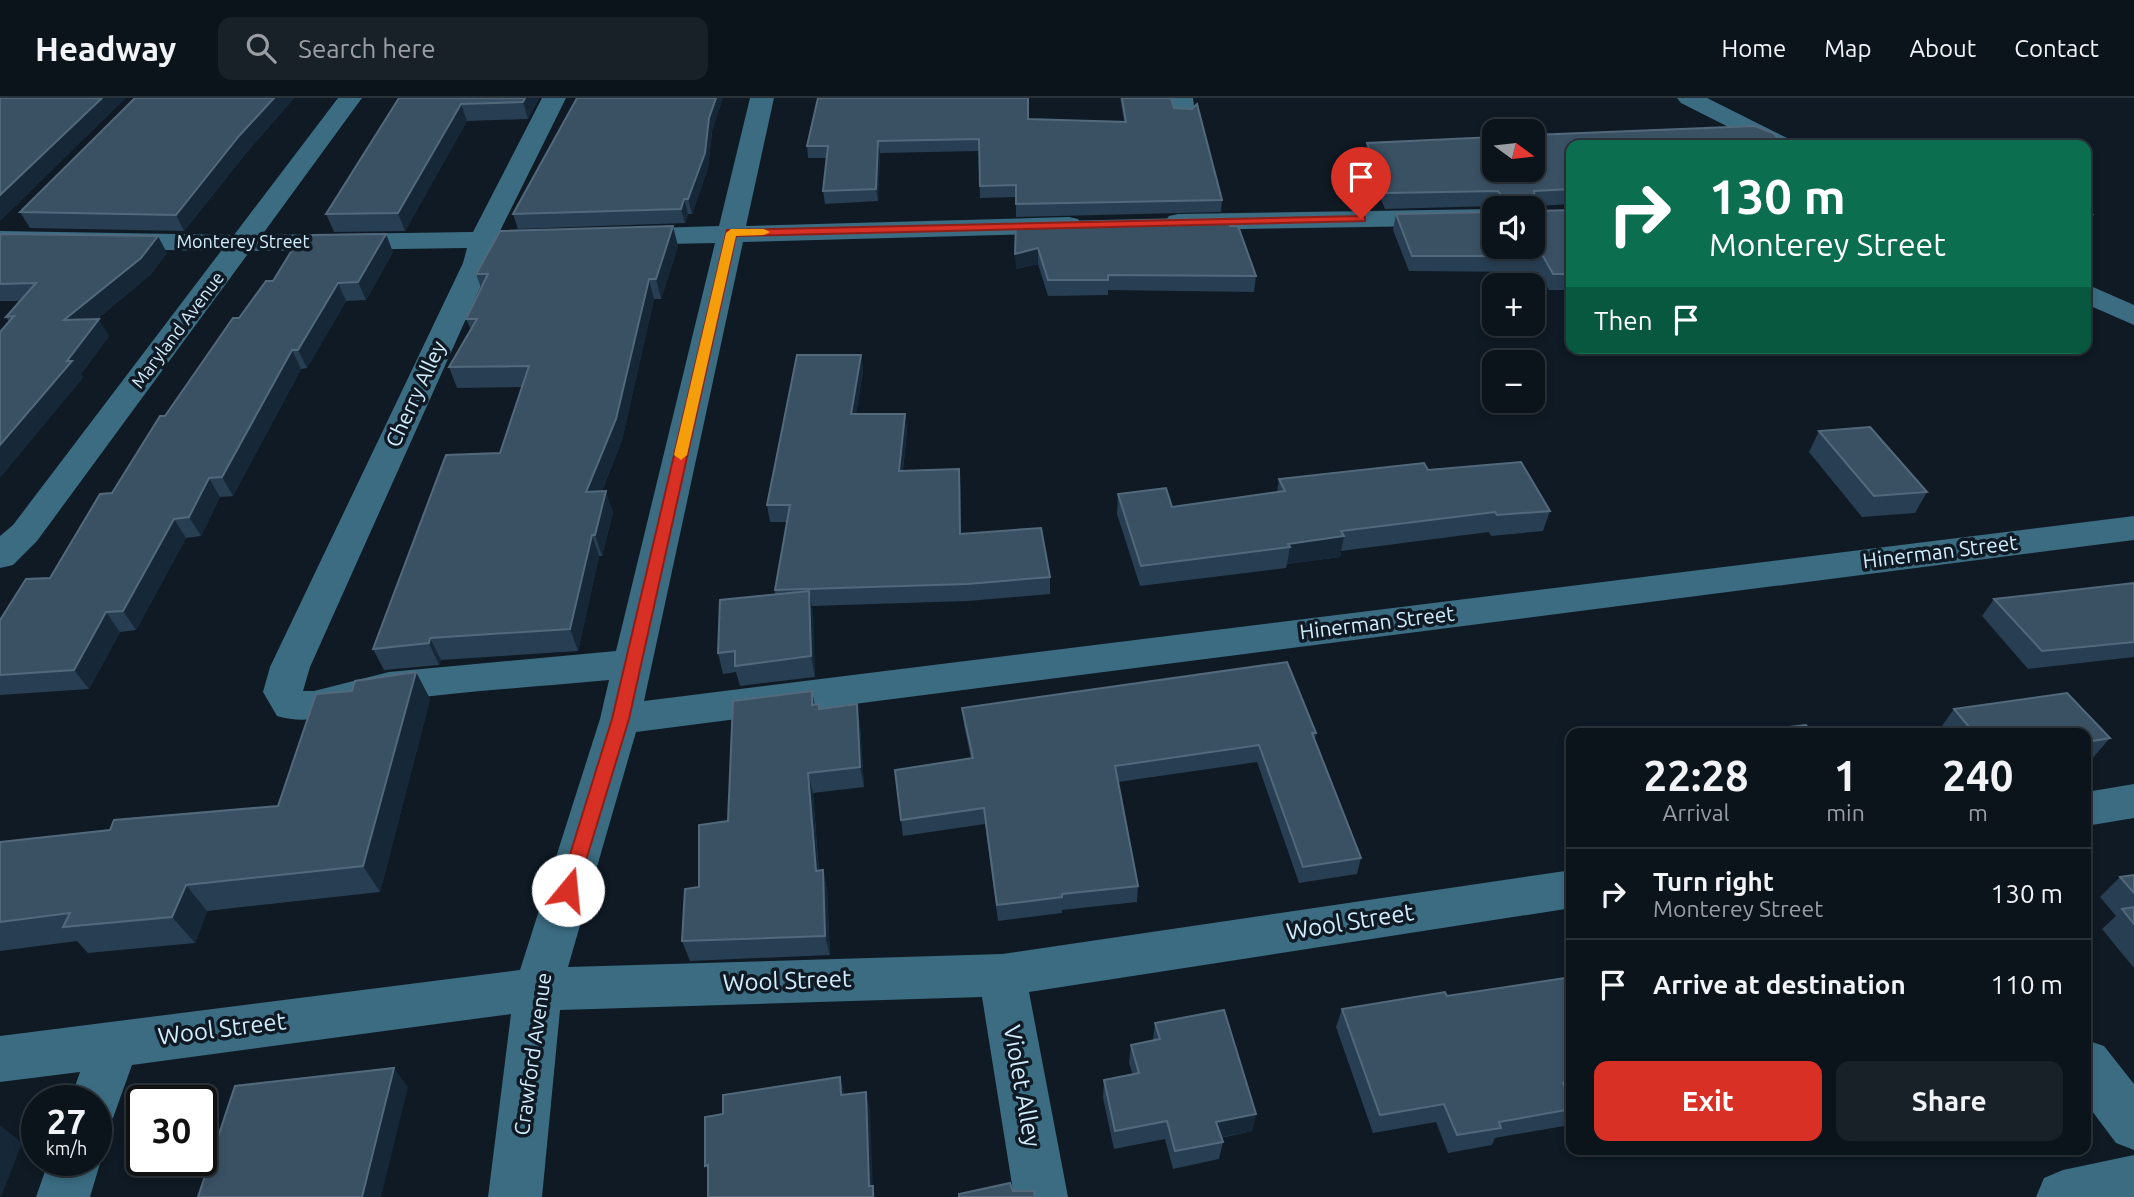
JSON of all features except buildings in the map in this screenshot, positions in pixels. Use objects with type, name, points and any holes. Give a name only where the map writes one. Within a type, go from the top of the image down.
[{"type":"street","name":"Maryland Avenue","points":[[0,556],[25,533],[244,243],[349,98]]},
{"type":"street","name":"Cherry Alley","points":[[554,98],[482,242],[477,263],[289,667],[283,692],[291,705],[314,706],[389,687],[633,664]]},
{"type":"street","name":"Crawford Avenue","points":[[515,1197],[538,989],[620,719],[762,98]]},
{"type":"street","points":[[1689,98],[1772,140]]},
{"type":"street","points":[[0,239],[30,211]]},
{"type":"street","points":[[1149,223],[1482,216]]},
{"type":"street","name":"Monterey Street","points":[[0,239],[244,243],[482,242],[1093,224]]},
{"type":"street","points":[[2091,295],[2132,314]]},
{"type":"street","name":"Hinerman Street","points":[[620,719],[2134,528]]},
{"type":"street","points":[[2091,808],[2134,801]]},
{"type":"street","name":"Wool Street","points":[[0,1059],[538,989],[1002,975],[1566,890]]},
{"type":"street","name":"Violet Alley","points":[[1002,975],[1041,1197]]},
{"type":"street","points":[[100,1085],[114,1043]]},
{"type":"street","points":[[2091,1069],[2134,1125]]},
{"type":"street","points":[[63,1197],[70,1176]]},
{"type":"street","points":[[2063,1197],[2134,1181]]},
{"type":"slow traffic","points":[[681,455],[731,233],[764,232]]},
{"type":"route","points":[[568,890],[620,719],[731,233],[1361,219]]}]
